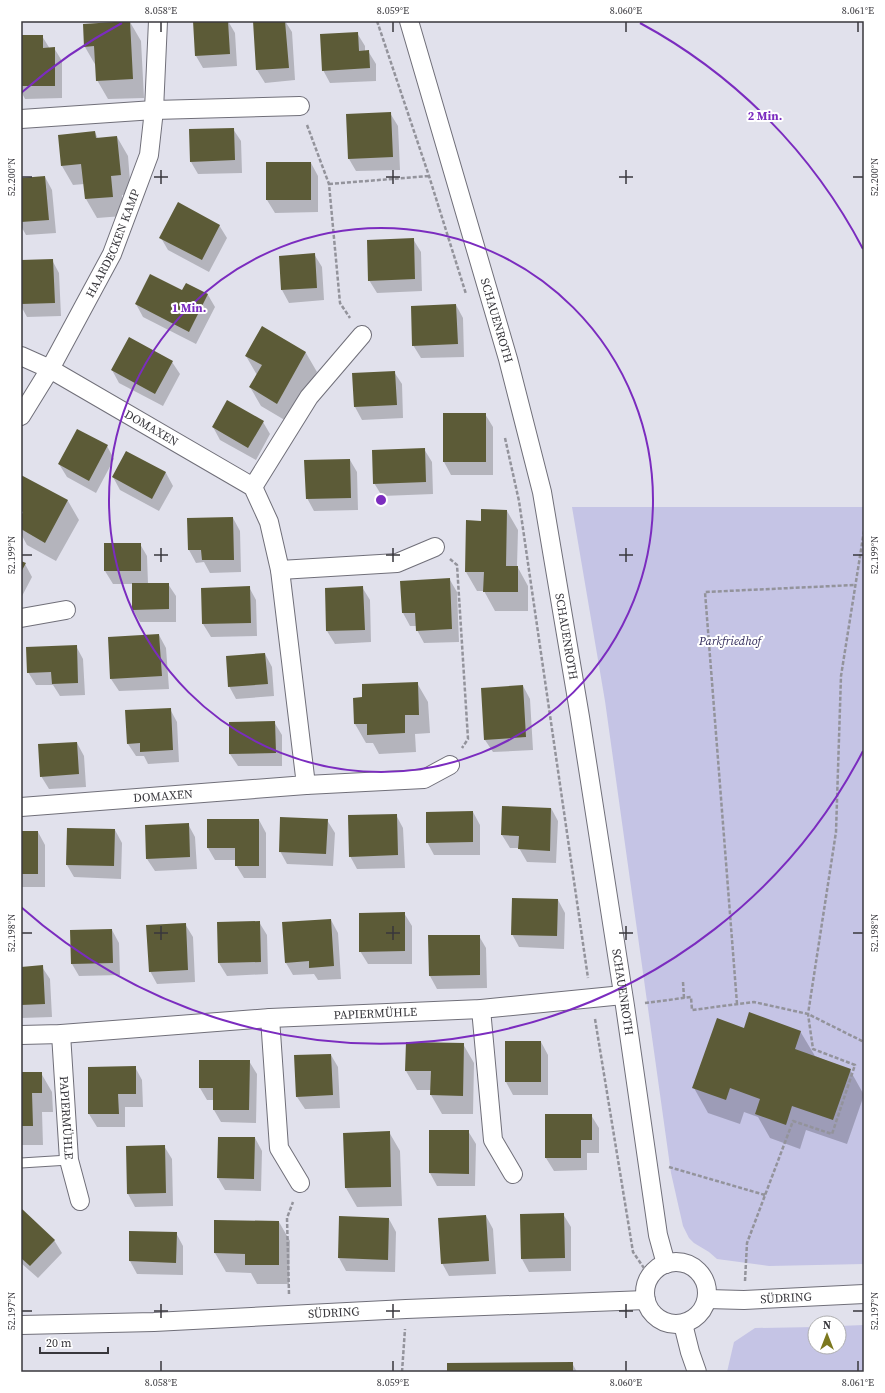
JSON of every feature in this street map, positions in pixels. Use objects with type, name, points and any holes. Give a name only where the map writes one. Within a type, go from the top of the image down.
[{"type":"street","name":"HAARDECKEN KAMP","points":[[21,416],[50,369],[112,254],[149,155],[154,110],[158,21]]},
{"type":"street","name":"SCHAUENROTH","points":[[408,21],[508,359],[542,492],[580,717],[624,1000],[658,1235],[666,1264]]},
{"type":"street","points":[[21,119],[154,110],[300,106]]},
{"type":"street","points":[[306,785],[280,570],[269,522],[253,487],[309,397],[362,335]]},
{"type":"street","points":[[21,356],[50,369]]},
{"type":"street","name":"DOMAXEN","points":[[50,369],[253,487]]},
{"type":"street","points":[[280,570],[397,563],[435,548]]},
{"type":"street","points":[[21,618],[66,610]]},
{"type":"street","name":"DOMAXEN","points":[[21,807],[306,785],[424,779],[450,765]]},
{"type":"street","name":"PAPIERMÜHLE","points":[[21,1035],[61,1034],[270,1018],[481,1009],[591,998],[624,1000]]},
{"type":"street","points":[[481,1009],[492,1140],[513,1174]]},
{"type":"street","points":[[270,1018],[279,1148],[300,1183]]},
{"type":"street","name":"PAPIERMÜHLE","points":[[61,1034],[69,1160],[80,1201]]},
{"type":"street","points":[[684,1263],[693,1267],[700,1273],[705,1281],[707,1299],[704,1308],[699,1315],[683,1324],[664,1322],[650,1309],[646,1300],[645,1292],[650,1277],[657,1269],[666,1264],[684,1263]]},
{"type":"street","name":"SÜDRING","points":[[707,1299],[744,1300],[864,1294]]},
{"type":"street","name":"SÜDRING","points":[[21,1325],[154,1322],[406,1309],[646,1300]]},
{"type":"street","points":[[683,1324],[697,1372]]},
{"type":"lane","points":[[21,1164],[69,1160]]},
{"type":"path","points":[[377,21],[429,176],[466,295]]},
{"type":"path","points":[[300,106],[329,184],[340,303],[362,335]]},
{"type":"path","points":[[329,184],[429,176]]},
{"type":"path","points":[[503,431],[519,501],[591,998],[633,1252],[650,1277]]},
{"type":"path","points":[[744,1300],[747,1243],[793,1121],[832,1134],[855,1064],[813,1049],[808,1014],[836,832],[841,676],[864,531]]},
{"type":"path","points":[[435,548],[457,565],[468,739],[450,765]]},
{"type":"path","points":[[737,1004],[706,592],[855,585]]},
{"type":"path","points":[[683,982],[684,998]]},
{"type":"path","points":[[624,1000],[691,997],[692,1010],[754,1002],[808,1014],[864,1042]]},
{"type":"path","points":[[647,1160],[765,1195]]},
{"type":"path","points":[[289,1316],[288,1218],[300,1183]]},
{"type":"path","points":[[402,1372],[406,1309]]},
{"type":"green space","name":"Parkfriedhof","points":[[572,507],[864,507],[864,1264],[769,1266],[717,1259],[694,1243],[689,1238],[683,1226],[671,1173],[605,701]]},
{"type":"green space","points":[[864,1325],[864,1372],[727,1372],[734,1342],[755,1328],[807,1327],[807,1355],[847,1355],[847,1326]]},
{"type":"building","points":[[130,21],[133,79],[96,81],[94,46],[84,47],[83,24]]},
{"type":"building","points":[[193,21],[228,21],[230,54],[195,56]]},
{"type":"building","points":[[253,21],[285,21],[289,68],[256,70]]},
{"type":"building","points":[[358,32],[359,51],[369,50],[370,68],[322,71],[320,34]]},
{"type":"building","points":[[21,35],[43,35],[43,48],[55,47],[55,86],[21,86]]},
{"type":"building","points":[[391,112],[393,157],[348,159],[346,114]]},
{"type":"building","points":[[234,128],[235,160],[190,162],[189,129]]},
{"type":"building","points":[[95,131],[96,138],[117,136],[121,175],[111,176],[113,197],[85,199],[81,164],[61,166],[58,135]]},
{"type":"building","points":[[266,162],[311,162],[311,200],[266,200]]},
{"type":"building","points":[[45,176],[49,220],[21,222],[21,178]]},
{"type":"building","points":[[178,202],[220,225],[202,260],[159,238]]},
{"type":"building","points":[[414,238],[415,279],[368,281],[367,240]]},
{"type":"building","points":[[315,253],[317,288],[281,290],[279,256]]},
{"type":"building","points":[[53,259],[55,303],[21,304],[21,260]]},
{"type":"building","points":[[150,274],[182,290],[186,283],[208,294],[189,332],[135,304]]},
{"type":"building","points":[[456,304],[458,344],[412,346],[411,306]]},
{"type":"building","points":[[262,326],[306,352],[277,404],[249,387],[262,365],[245,356]]},
{"type":"building","points":[[129,337],[173,361],[155,394],[111,370]]},
{"type":"building","points":[[395,371],[397,405],[354,407],[352,373]]},
{"type":"building","points":[[227,400],[264,421],[248,448],[212,427]]},
{"type":"building","points":[[443,413],[486,413],[486,462],[443,462]]},
{"type":"building","points":[[77,429],[108,445],[89,481],[58,464]]},
{"type":"building","points":[[425,448],[426,482],[373,484],[372,450]]},
{"type":"building","points":[[126,451],[166,472],[152,499],[112,477]]},
{"type":"building","points":[[350,459],[351,498],[306,499],[304,460]]},
{"type":"building","points":[[21,475],[68,500],[45,543],[21,529],[21,516],[23,512],[21,511]]},
{"type":"building","points":[[481,509],[507,510],[506,566],[518,566],[518,592],[483,592],[484,572],[465,572],[466,520],[481,521]]},
{"type":"building","points":[[233,517],[234,560],[202,560],[201,550],[188,550],[187,518]]},
{"type":"building","points":[[104,543],[141,543],[141,571],[104,571]]},
{"type":"building","points":[[21,561],[26,563],[21,572]]},
{"type":"building","points":[[450,578],[452,629],[416,631],[415,613],[402,613],[400,581]]},
{"type":"building","points":[[132,583],[169,583],[169,609],[132,610]]},
{"type":"building","points":[[250,586],[251,623],[202,624],[201,588]]},
{"type":"building","points":[[363,586],[365,630],[326,631],[325,588]]},
{"type":"building","points":[[159,634],[162,676],[110,679],[108,637]]},
{"type":"building","points":[[77,645],[78,683],[52,684],[51,672],[27,673],[26,647]]},
{"type":"building","points":[[265,653],[268,684],[228,687],[226,656]]},
{"type":"building","points":[[418,682],[419,715],[405,715],[405,733],[367,735],[367,724],[354,724],[353,698],[362,697],[362,684]]},
{"type":"building","points":[[523,685],[526,737],[484,740],[481,688]]},
{"type":"building","points":[[171,708],[173,750],[140,752],[140,743],[127,744],[125,710]]},
{"type":"building","points":[[275,721],[276,753],[229,754],[229,722]]},
{"type":"building","points":[[77,742],[79,774],[40,777],[38,744]]},
{"type":"building","points":[[502,806],[551,808],[550,851],[518,849],[519,836],[501,835]]},
{"type":"building","points":[[473,811],[473,842],[426,843],[426,812]]},
{"type":"building","points":[[397,814],[398,855],[349,857],[348,815]]},
{"type":"building","points":[[280,817],[328,819],[326,854],[279,852]]},
{"type":"building","points":[[207,819],[259,819],[259,866],[235,866],[235,848],[207,848]]},
{"type":"building","points":[[189,823],[190,857],[146,859],[145,825]]},
{"type":"building","points":[[67,828],[115,829],[114,866],[66,865]]},
{"type":"building","points":[[21,831],[38,831],[38,874],[21,874]]},
{"type":"building","points":[[512,898],[558,899],[557,936],[511,935]]},
{"type":"building","points":[[405,912],[405,951],[359,952],[359,913]]},
{"type":"building","points":[[331,919],[334,966],[309,968],[309,961],[285,963],[282,922]]},
{"type":"building","points":[[260,921],[261,962],[218,963],[217,922]]},
{"type":"building","points":[[186,923],[188,970],[149,972],[146,925]]},
{"type":"building","points":[[112,929],[113,963],[71,964],[70,930]]},
{"type":"building","points":[[428,935],[480,935],[480,975],[429,976]]},
{"type":"building","points":[[43,965],[45,1004],[21,1005],[21,967]]},
{"type":"building","points":[[749,1012],[801,1031],[795,1049],[851,1069],[833,1120],[792,1106],[786,1125],[755,1114],[760,1099],[730,1088],[726,1100],[692,1088],[717,1018],[744,1028]]},
{"type":"building","points":[[505,1041],[541,1041],[541,1082],[505,1082]]},
{"type":"building","points":[[406,1042],[464,1043],[463,1096],[430,1095],[431,1071],[405,1071]]},
{"type":"building","points":[[331,1054],[333,1095],[296,1097],[294,1055]]},
{"type":"building","points":[[199,1060],[250,1060],[249,1110],[213,1110],[213,1088],[199,1088]]},
{"type":"building","points":[[136,1066],[136,1094],[118,1094],[119,1114],[88,1114],[88,1067]]},
{"type":"building","points":[[21,1072],[42,1072],[42,1093],[32,1093],[33,1126],[21,1126]]},
{"type":"building","points":[[545,1114],[592,1114],[592,1140],[581,1140],[581,1158],[545,1158]]},
{"type":"building","points":[[429,1130],[469,1130],[469,1174],[429,1173]]},
{"type":"building","points":[[390,1131],[391,1187],[345,1188],[343,1133]]},
{"type":"building","points":[[218,1137],[255,1137],[254,1179],[217,1178]]},
{"type":"building","points":[[165,1145],[166,1193],[127,1194],[126,1146]]},
{"type":"building","points":[[21,1208],[55,1240],[30,1266],[21,1258]]},
{"type":"building","points":[[564,1213],[565,1258],[521,1259],[520,1214]]},
{"type":"building","points":[[486,1215],[489,1261],[441,1264],[438,1218]]},
{"type":"building","points":[[339,1216],[389,1218],[388,1260],[338,1258]]},
{"type":"building","points":[[214,1220],[279,1221],[279,1265],[245,1265],[245,1254],[214,1253]]},
{"type":"building","points":[[129,1231],[177,1232],[176,1263],[129,1261]]},
{"type":"building","points":[[573,1362],[573,1372],[447,1372],[447,1363]]}]
